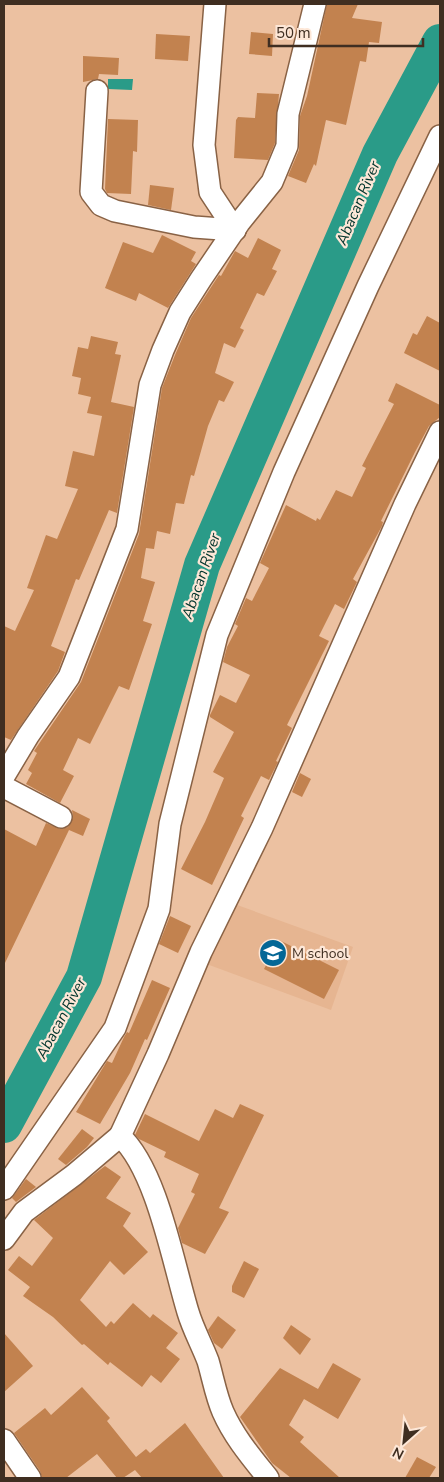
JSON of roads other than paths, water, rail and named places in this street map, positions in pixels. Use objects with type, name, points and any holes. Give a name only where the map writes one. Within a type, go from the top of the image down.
[{"type":"street","points":[[215,4],[204,145],[210,192],[235,230]]},
{"type":"street","points":[[4,776],[28,736],[69,677],[127,528],[131,490],[146,420],[150,384],[180,312],[238,223],[272,182],[287,146],[288,114],[315,4]]},
{"type":"street","points":[[97,91],[91,192],[101,206],[115,211],[194,227],[235,230]]},
{"type":"street","points":[[4,1189],[115,1028],[159,909],[170,824],[217,635],[284,472],[368,286],[440,136]]},
{"type":"street","points":[[4,1239],[24,1212],[74,1175],[120,1136],[158,1054],[201,952],[262,828],[405,504],[440,432]]},
{"type":"street","points":[[4,787],[61,817]]},
{"type":"street","points":[[120,1136],[129,1145],[145,1172],[189,1314],[207,1360],[223,1412],[247,1453],[268,1478]]},
{"type":"street","points":[[4,1440],[30,1478]]},
{"type":"water","points":[[108,79],[133,79],[132,90],[108,89]]},
{"type":"waterway","name":"Abacan River","points":[[4,1125],[84,977],[202,565],[380,154],[440,42]]},
{"type":"place","name":"M school","points":[[273,953]]}]
